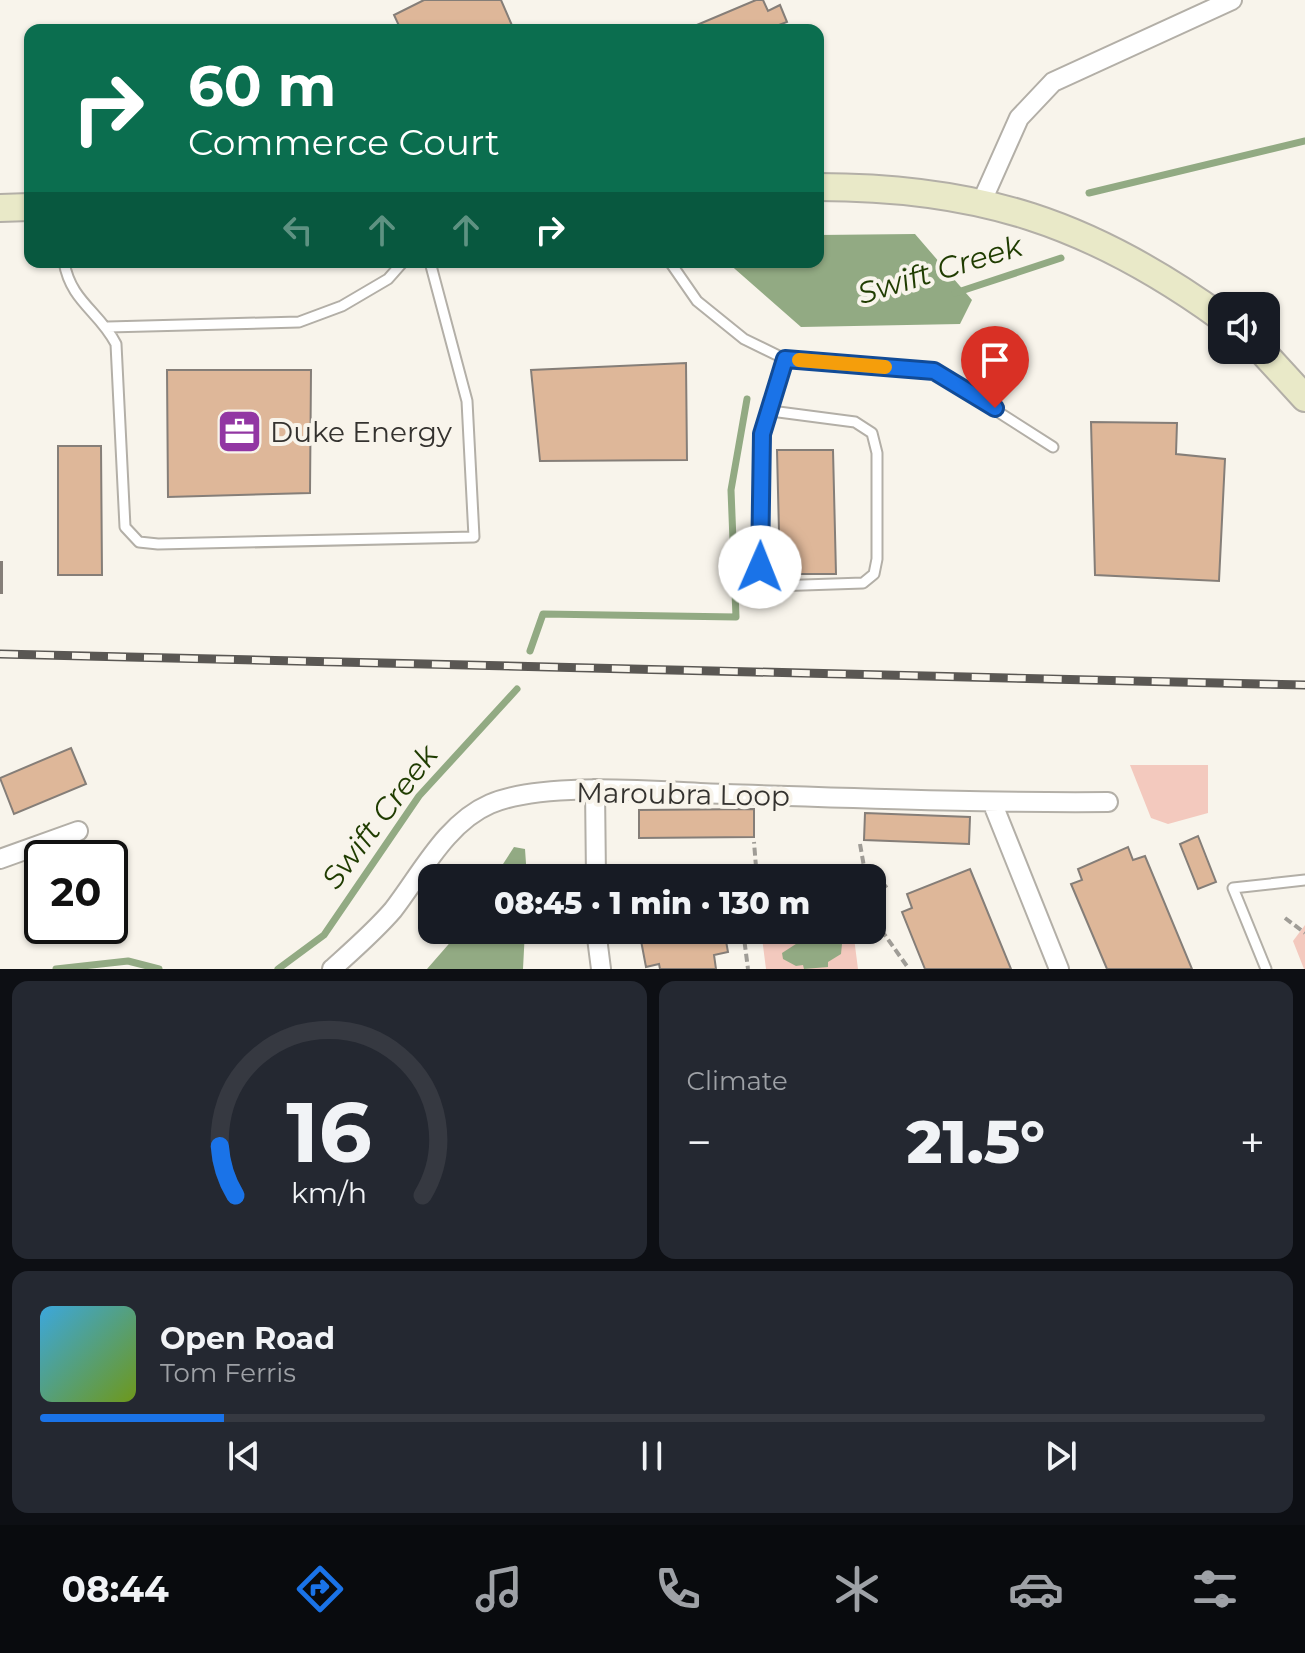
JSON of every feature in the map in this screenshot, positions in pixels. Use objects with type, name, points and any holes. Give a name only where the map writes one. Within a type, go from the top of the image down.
[{"type":"street","points":[[982,201],[1019,118],[1053,82],[1232,0]]},
{"type":"street","points":[[824,187],[914,190],[982,201],[1092,240],[1163,278],[1208,309]]},
{"type":"street","points":[[0,208],[24,207]]},
{"type":"street","points":[[1274,364],[1305,398]]},
{"type":"street","points":[[595,789],[596,864]]},
{"type":"street","name":"Maroubra Loop","points":[[332,969],[391,912],[444,841],[467,818],[490,804],[520,796],[595,789],[992,802],[1108,802]]},
{"type":"street","points":[[992,802],[1059,969]]},
{"type":"street","points":[[0,859],[78,831]]},
{"type":"street","points":[[598,944],[601,969]]},
{"type":"lane","points":[[65,268],[68,284],[108,327],[116,344],[125,527],[139,542],[474,537],[467,401],[432,268]]},
{"type":"lane","points":[[108,327],[299,322],[342,306],[388,279],[398,268]]},
{"type":"lane","points":[[674,268],[697,301],[728,328],[785,359],[934,371],[1053,447]]},
{"type":"lane","points":[[771,411],[855,422],[872,433],[877,453],[877,559],[874,574],[863,583],[774,586],[764,578],[760,567],[762,434],[785,359]]},
{"type":"lane","points":[[1266,969],[1233,888],[1305,880]]},
{"type":"path","points":[[754,842],[756,864]]},
{"type":"path","points":[[860,844],[864,864]]},
{"type":"path","points":[[1285,918],[1305,933]]},
{"type":"path","points":[[886,937],[909,969]]},
{"type":"path","points":[[745,944],[748,969]]},
{"type":"shaded area","points":[[1130,765],[1208,765],[1208,813],[1168,824],[1151,818]]},
{"type":"shaded area","points":[[1305,925],[1305,969],[1304,969],[1293,941]]},
{"type":"shaded area","points":[[763,944],[855,944],[858,969],[766,969]]},
{"type":"water","points":[[915,234],[972,300],[960,324],[801,327],[734,268],[824,268],[824,235]]},
{"type":"water","points":[[514,847],[525,849],[526,864],[503,864]]},
{"type":"water","points":[[449,944],[524,944],[523,969],[427,969]]},
{"type":"water","points":[[796,944],[842,944],[841,954],[828,962],[828,967],[804,969],[803,965],[796,966],[783,959],[782,953]]},
{"type":"building","points":[[424,0],[501,0],[511,24],[398,24],[394,15]]},
{"type":"building","points":[[756,0],[763,0],[768,11],[780,5],[787,22],[782,24],[699,24]]},
{"type":"building","points":[[686,363],[687,460],[540,461],[531,370]]},
{"type":"building","name":"Duke Energy","points":[[167,370],[311,370],[310,493],[168,497]]},
{"type":"building","points":[[1091,422],[1177,423],[1176,454],[1225,459],[1219,581],[1095,575]]},
{"type":"building","points":[[58,446],[101,446],[102,575],[58,575]]},
{"type":"building","points":[[777,450],[833,450],[836,574],[780,574]]},
{"type":"building","points":[[2,562],[2,593],[0,593]]},
{"type":"building","points":[[71,748],[86,784],[14,814],[0,778]]},
{"type":"building","points":[[754,809],[754,837],[639,838],[639,810]]},
{"type":"building","points":[[865,813],[970,817],[969,844],[864,840]]},
{"type":"building","points":[[1198,836],[1216,882],[1198,889],[1180,844]]},
{"type":"building","points":[[1128,847],[1133,860],[1145,856],[1192,969],[1107,969],[1071,884],[1082,880],[1078,869]]},
{"type":"building","points":[[970,869],[1011,969],[925,969],[902,912],[912,908],[907,894]]},
{"type":"building","points":[[642,944],[727,944],[728,952],[714,955],[716,969],[660,969],[659,964],[646,967]]},
{"type":"waterway","name":"Swift Creek","points":[[1089,193],[1305,141]]},
{"type":"waterway","name":"Swift Creek","points":[[955,293],[1061,258]]},
{"type":"waterway","name":"Swift Creek","points":[[530,651],[543,614],[736,617],[731,490],[747,399]]},
{"type":"waterway","name":"Swift Creek","points":[[278,969],[324,935],[419,796],[517,689]]},
{"type":"waterway","name":"Swift Creek","points":[[56,969],[128,961],[159,969]]},
{"type":"railway","points":[[0,654],[1305,685]]},
{"type":"slow traffic","points":[[799,360],[885,367]]},
{"type":"place","name":"Duke Energy","points":[[239,432]]},
{"type":"route","points":[[760,567],[762,434],[785,359],[934,371],[995,408]]}]
